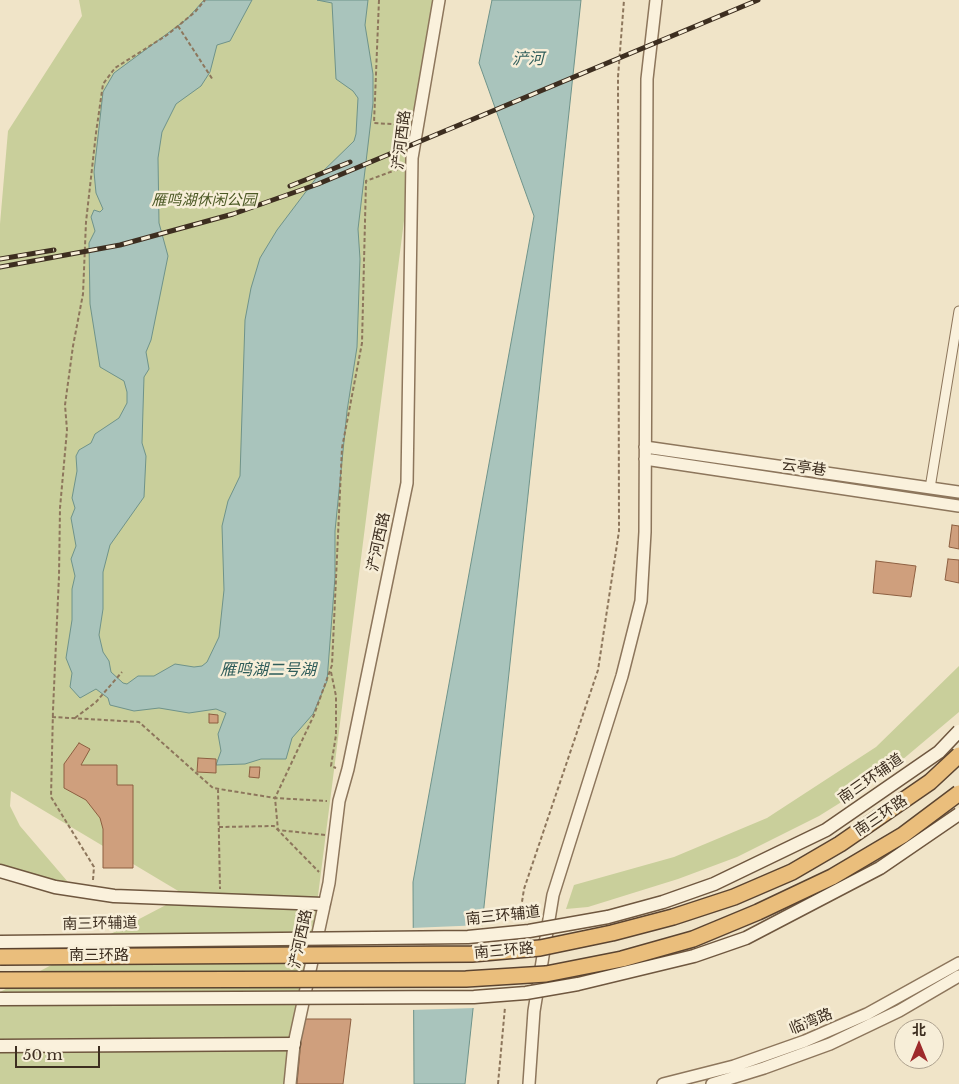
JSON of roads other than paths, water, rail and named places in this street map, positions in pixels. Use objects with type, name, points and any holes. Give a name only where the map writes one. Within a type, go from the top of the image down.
[{"type":"highway","name":"南三环路","points":[[0,957],[472,954],[540,948],[612,934],[734,897],[792,872],[840,844],[930,782],[959,755]]},
{"type":"highway","name":"南三环路","points":[[0,980],[466,979],[546,974],[622,959],[693,939],[758,912],[832,877],[903,835],[959,793]]},
{"type":"main road","name":"南三环辅道","points":[[0,942],[468,937],[529,931],[608,917],[663,902],[714,884],[826,830],[939,752],[959,731]]},
{"type":"main road","points":[[0,999],[474,997],[526,993],[578,984],[694,956],[746,938],[880,868],[959,814]]},
{"type":"main road","points":[[0,871],[55,887],[114,896],[323,904]]},
{"type":"main road","points":[[0,1046],[294,1044]]},
{"type":"street","name":"浐河西路","points":[[290,1084],[294,1044],[329,883],[339,801],[348,772],[407,483],[412,164],[439,0]]},
{"type":"street","points":[[529,1084],[534,1011],[553,895],[622,676],[641,601],[645,453],[647,79],[656,0]]},
{"type":"street","points":[[930,488],[959,311]]},
{"type":"street","points":[[645,453],[959,492]]},
{"type":"street","name":"云亭巷","points":[[645,453],[959,506]]},
{"type":"street","name":"临湾路","points":[[664,1084],[734,1066],[805,1041],[867,1014],[959,963]]},
{"type":"street","name":"临湾路","points":[[712,1084],[764,1068],[830,1044],[899,1011],[959,976]]},
{"type":"water","name":"雁鸣湖二号湖","points":[[204,0],[252,0],[230,41],[217,45],[210,72],[201,86],[176,104],[162,132],[158,158],[159,223],[168,256],[151,340],[146,352],[149,369],[144,377],[142,443],[146,456],[144,497],[110,545],[103,572],[103,609],[99,635],[111,672],[123,683],[127,684],[138,676],[154,676],[175,664],[194,667],[202,666],[207,662],[219,637],[224,590],[222,526],[228,501],[240,476],[245,320],[251,288],[260,258],[277,230],[317,177],[354,141],[356,134],[358,98],[353,91],[336,79],[332,3],[317,0],[368,0],[365,25],[373,74],[373,103],[358,229],[360,259],[357,347],[347,411],[335,531],[335,577],[327,681],[313,714],[292,738],[286,759],[261,759],[245,764],[216,765],[221,751],[218,734],[226,713],[216,709],[189,713],[159,708],[134,711],[110,705],[108,698],[96,689],[80,698],[70,687],[72,673],[66,658],[72,620],[72,589],[75,576],[71,559],[76,546],[71,518],[75,508],[72,498],[77,471],[76,456],[79,450],[91,443],[95,434],[119,418],[127,403],[124,381],[100,367],[90,304],[89,243],[95,231],[91,217],[94,210],[100,212],[103,209],[96,193],[94,172],[103,92],[114,73],[187,19]]},
{"type":"water","name":"浐河","points":[[492,0],[581,0],[465,1084],[414,1084],[413,882],[534,216],[479,63]]},
{"type":"railway","points":[[0,267],[120,245],[233,214],[318,184],[758,0]]},
{"type":"railway","points":[[290,186],[350,162]]},
{"type":"railway","points":[[0,259],[54,250]]},
{"type":"park label","name":"雁鸣湖休闲公园","points":[[204,201]]}]
